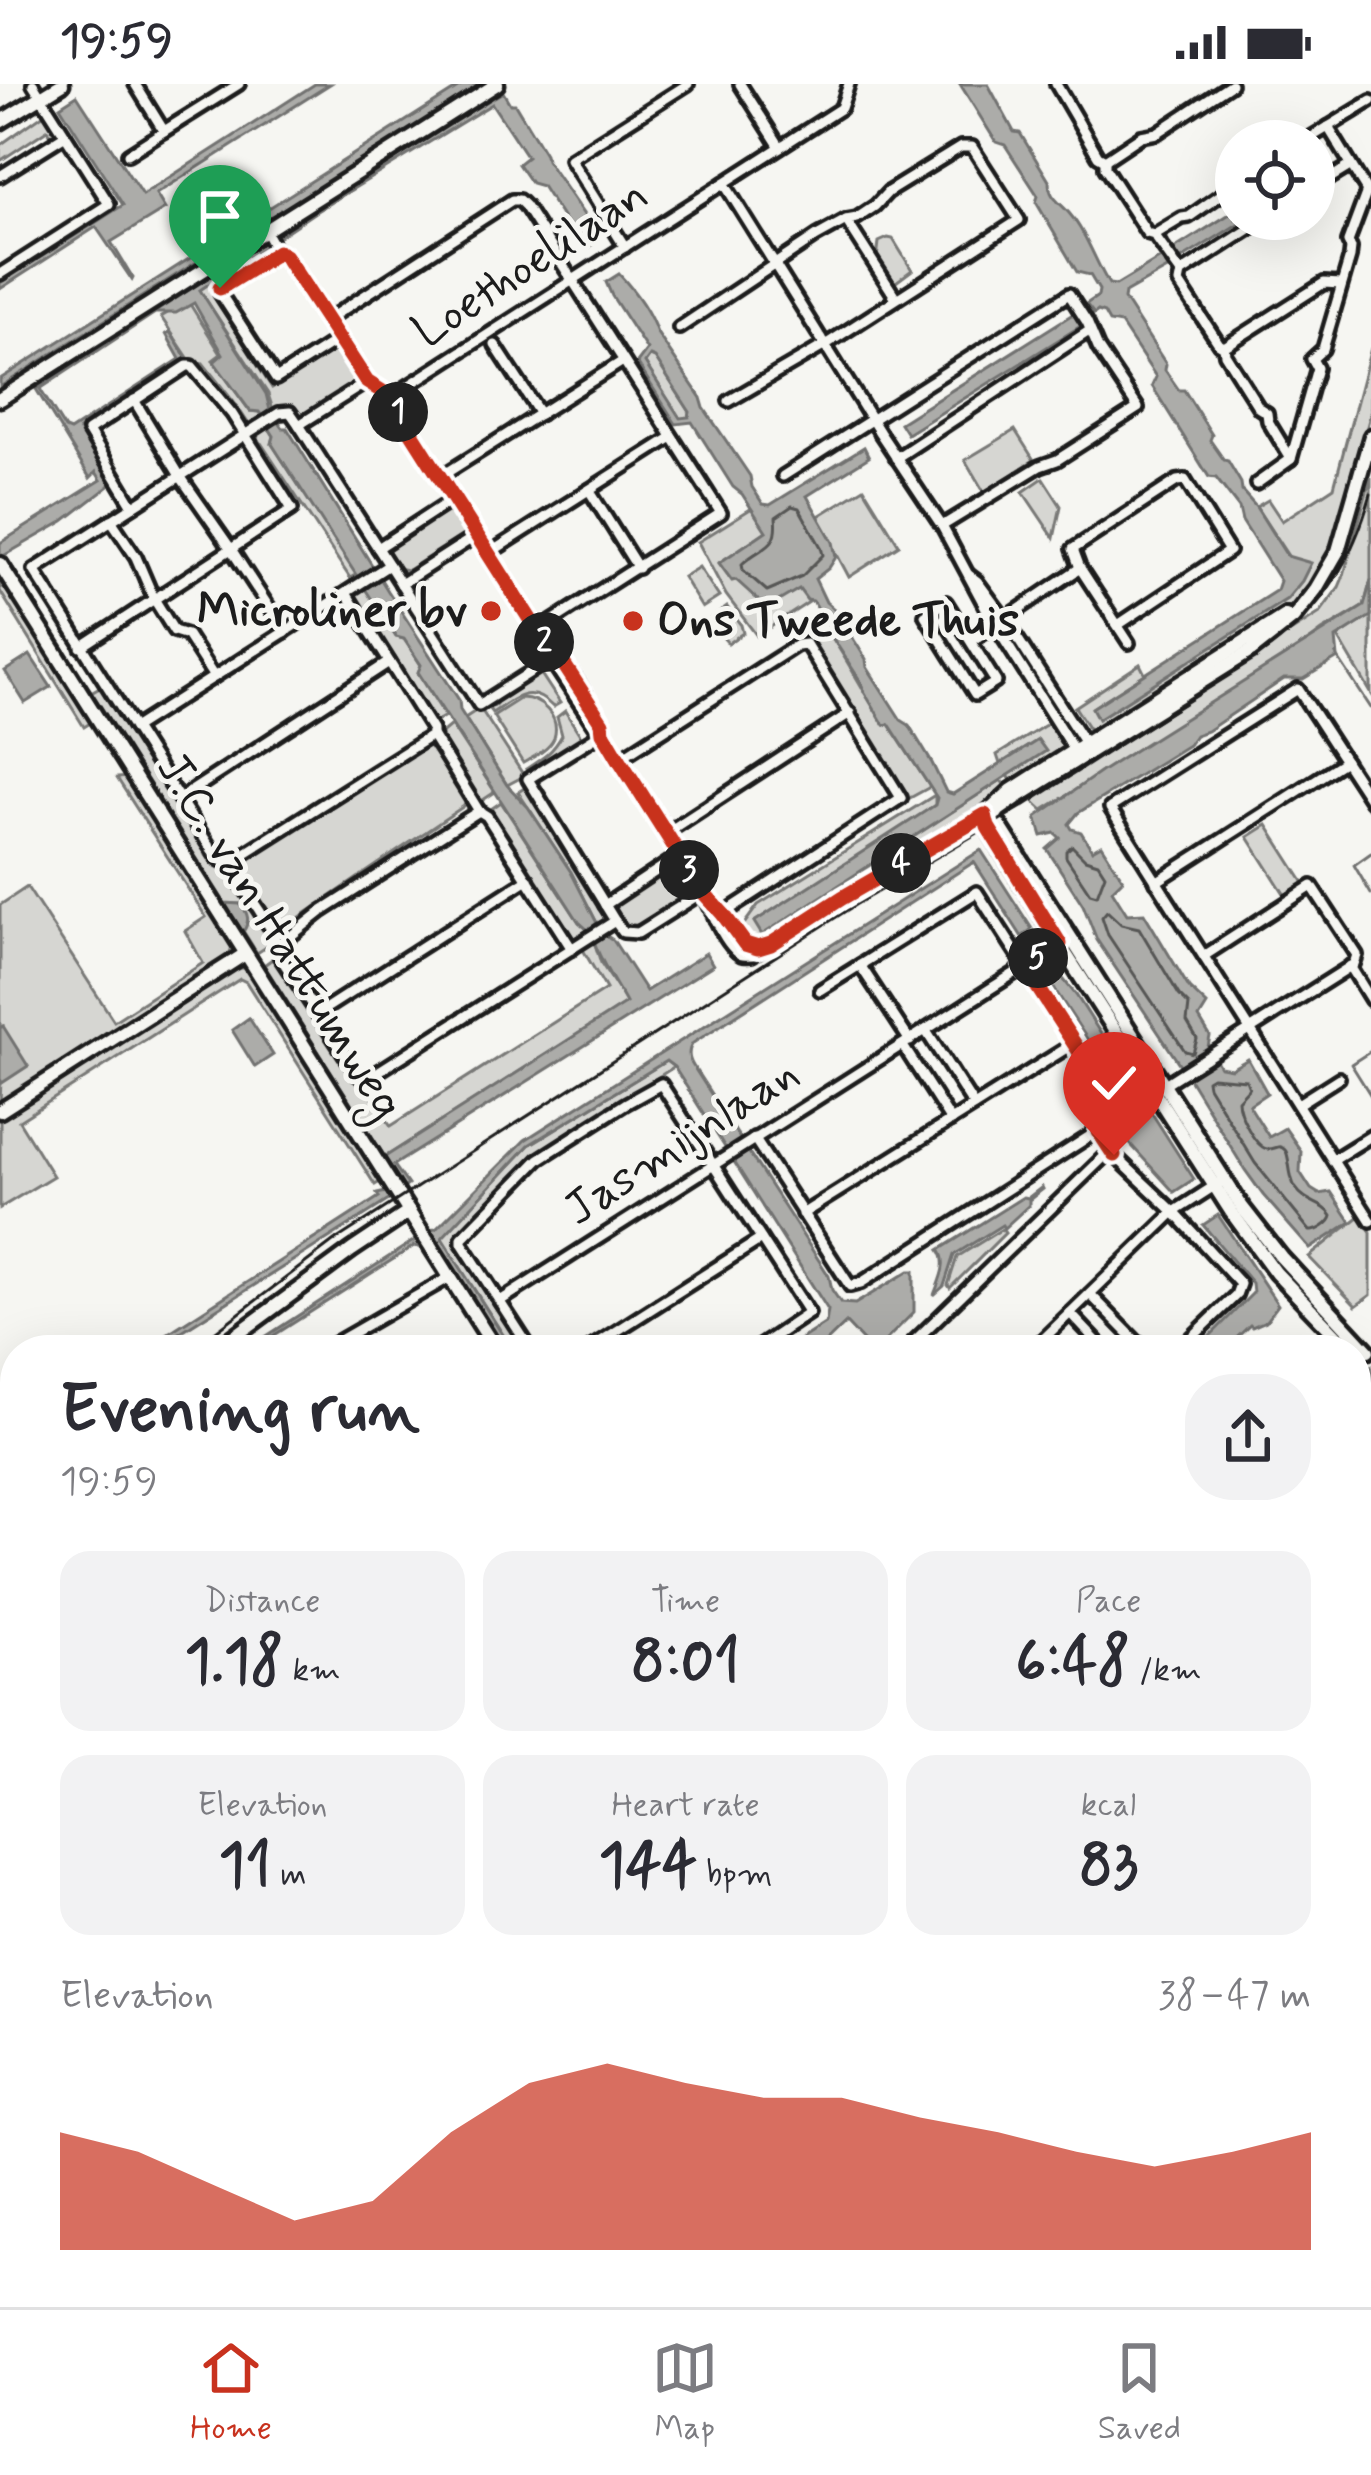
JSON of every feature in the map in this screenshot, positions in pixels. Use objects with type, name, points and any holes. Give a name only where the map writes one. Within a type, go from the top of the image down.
[{"type":"street","points":[[0,274],[109,204],[33,84]]},
{"type":"street","points":[[0,122],[62,84]]},
{"type":"street","points":[[135,84],[164,131]]},
{"type":"street","points":[[128,154],[238,84]]},
{"type":"street","points":[[0,399],[271,242],[497,84]]},
{"type":"street","points":[[625,247],[570,159],[688,84]]},
{"type":"street","points":[[740,84],[780,148]]},
{"type":"street","name":"Loethoelilaan","points":[[849,84],[841,108],[394,399],[554,657],[556,668],[603,732],[719,916],[734,949],[752,955],[842,898],[989,816]]},
{"type":"street","points":[[1105,160],[1231,84]]},
{"type":"street","points":[[1059,85],[1063,101],[1098,157],[1105,160]]},
{"type":"street","points":[[1335,123],[1371,101]]},
{"type":"street","points":[[0,176],[64,136]]},
{"type":"street","points":[[1256,484],[1291,459],[1317,368],[1312,358],[1323,349],[1352,248],[1348,242],[1366,191],[1335,139]]},
{"type":"street","points":[[679,328],[967,145],[976,152],[1019,220],[729,401]]},
{"type":"street","points":[[1105,160],[1105,168],[1147,233],[1154,235],[1181,273]]},
{"type":"street","points":[[1335,175],[1350,166]]},
{"type":"street","points":[[724,183],[1083,751]]},
{"type":"street","points":[[1154,235],[1215,199]]},
{"type":"street","points":[[327,320],[512,200],[525,206],[721,513],[537,631]]},
{"type":"street","points":[[846,220],[896,298]]},
{"type":"street","points":[[1225,347],[1179,283],[1181,273],[1232,240]]},
{"type":"street","points":[[271,242],[285,256],[367,382],[394,399]]},
{"type":"street","points":[[271,242],[220,293],[276,379],[339,339]]},
{"type":"street","points":[[1225,347],[1324,283],[1340,284]]},
{"type":"street","points":[[783,476],[1069,294],[1138,408],[942,526]]},
{"type":"street","points":[[896,458],[1089,331]]},
{"type":"street","points":[[495,345],[540,413]]},
{"type":"street","points":[[1225,347],[1291,459]]},
{"type":"street","points":[[440,477],[623,361]]},
{"type":"street","points":[[81,646],[292,509],[245,435],[192,366],[88,431],[134,506]]},
{"type":"street","points":[[299,424],[367,382]]},
{"type":"street","points":[[134,400],[285,632]]},
{"type":"street","points":[[554,657],[478,706],[401,584],[385,568],[379,548],[290,412],[261,424],[34,571],[217,858],[228,864],[274,934],[280,957],[317,1014],[365,1080],[615,921]]},
{"type":"street","points":[[1347,1335],[1276,1262],[1237,1210],[989,816],[1083,751],[1251,651],[1293,618],[1338,551],[1371,436]]},
{"type":"street","points":[[488,554],[672,437]]},
{"type":"street","points":[[1118,625],[1229,550],[1185,480],[1072,549],[1080,568],[1118,625],[1130,643]]},
{"type":"street","points":[[589,490],[638,568]]},
{"type":"street","points":[[379,548],[453,499]]},
{"type":"street","points":[[111,520],[174,631],[188,635],[214,676]]},
{"type":"street","points":[[401,584],[477,536]]},
{"type":"street","name":"J.C. van Hattumweg","points":[[0,563],[487,1335]]},
{"type":"street","points":[[134,728],[385,568]]},
{"type":"street","points":[[972,641],[1080,568]]},
{"type":"street","points":[[346,593],[479,811],[487,816],[572,949]]},
{"type":"street","points":[[946,602],[972,641],[996,682],[975,695],[925,615],[946,602]]},
{"type":"street","points":[[619,759],[797,645],[806,644],[850,713],[901,798],[719,916]]},
{"type":"street","points":[[179,799],[389,662]]},
{"type":"street","points":[[1371,801],[1298,688],[1110,808],[1371,1221]]},
{"type":"street","points":[[666,833],[850,713]]},
{"type":"street","points":[[603,732],[528,779],[615,921],[623,932],[638,933],[703,892]]},
{"type":"street","points":[[228,864],[432,735]]},
{"type":"street","points":[[1156,882],[1345,761]]},
{"type":"street","points":[[277,946],[321,912],[479,811]]},
{"type":"street","points":[[605,904],[680,855]]},
{"type":"street","points":[[317,1014],[528,879]]},
{"type":"street","points":[[1160,1088],[1350,966],[1357,955],[1312,886],[1204,956]]},
{"type":"street","points":[[751,1140],[850,1286],[1121,1116],[977,892],[820,990]]},
{"type":"street","name":"Jasmijnlaan","points":[[500,1301],[1065,941]]},
{"type":"street","points":[[0,1111],[245,954]]},
{"type":"street","points":[[860,965],[951,1120]]},
{"type":"street","points":[[1350,966],[1371,1000]]},
{"type":"street","points":[[926,1031],[974,1106]]},
{"type":"street","points":[[802,1214],[1073,1043]]},
{"type":"street","points":[[1298,1104],[1339,1078]]},
{"type":"street","points":[[522,1335],[462,1238],[538,1159],[661,1084],[718,1161],[809,1313],[776,1335]]},
{"type":"street","points":[[1099,1132],[1110,1151],[1240,1284],[1236,1295],[1195,1335]]},
{"type":"street","points":[[1334,1160],[1371,1136]]},
{"type":"street","points":[[920,1335],[1110,1151]]},
{"type":"street","points":[[1047,1335],[1174,1212],[1219,1183]]},
{"type":"street","points":[[236,1335],[409,1212]]},
{"type":"street","points":[[611,1335],[761,1239]]},
{"type":"street","points":[[349,1335],[450,1277]]},
{"type":"street","points":[[1090,1294],[1130,1335]]},
{"type":"street","points":[[1070,1313],[1091,1335]]},
{"type":"shaded area","points":[[44,114],[57,133],[53,137],[47,130],[0,161],[0,145]]},
{"type":"shaded area","points":[[888,238],[912,270],[892,285],[877,259],[879,242]]},
{"type":"shaded area","points":[[211,283],[212,294],[272,388],[332,352],[344,351],[359,377],[357,384],[301,419],[288,407],[274,413],[268,394],[199,289]]},
{"type":"shaded area","points":[[188,301],[221,354],[213,360],[250,411],[259,412],[274,436],[272,444],[357,574],[350,578],[236,405],[203,363],[189,359],[161,317]]},
{"type":"shaded area","points":[[1371,348],[1371,412],[1334,546],[1302,598],[1090,730],[1075,707],[1140,664],[1145,674],[1092,708],[1286,599],[1288,556],[1256,507],[1268,500],[1282,521],[1334,487]]},
{"type":"shaded area","points":[[655,357],[689,417],[680,419],[644,362]]},
{"type":"shaded area","points":[[1015,430],[1034,460],[984,492],[965,460]]},
{"type":"shaded area","points":[[1371,477],[1371,580],[1364,606],[1270,671],[1043,810],[1031,799],[1320,613],[1344,575]]},
{"type":"shaded area","points":[[1043,478],[1061,506],[1054,538],[1023,492]]},
{"type":"shaded area","points":[[864,488],[899,545],[849,577],[817,517]]},
{"type":"shaded area","points":[[452,505],[469,531],[408,570],[396,568],[386,551],[389,546]]},
{"type":"shaded area","points":[[752,508],[767,531],[720,562],[736,580],[799,588],[812,600],[757,636],[726,595],[698,542]]},
{"type":"shaded area","points":[[699,567],[719,597],[702,608],[683,577]]},
{"type":"shaded area","points":[[0,570],[95,720],[84,727],[0,591]]},
{"type":"shaded area","points":[[364,585],[396,637],[404,639],[421,665],[418,673],[445,716],[432,724],[352,601],[353,592]]},
{"type":"shaded area","points":[[727,607],[743,633],[728,643],[708,621]]},
{"type":"shaded area","points":[[1371,615],[1371,693],[1338,637]]},
{"type":"shaded area","points":[[829,633],[884,724],[888,723],[930,787],[908,799],[810,645]]},
{"type":"shaded area","points":[[539,671],[560,703],[553,707],[537,696],[522,695],[492,713],[489,709],[497,698]]},
{"type":"shaded area","points":[[103,685],[214,862],[241,887],[257,912],[268,946],[257,953],[243,931],[240,904],[225,904],[91,692]]},
{"type":"shaded area","points":[[521,698],[547,710],[555,730],[548,746],[523,763],[493,716]]},
{"type":"shaded area","points":[[480,708],[524,776],[507,785],[465,718]]},
{"type":"shaded area","points":[[565,711],[582,738],[529,773],[526,769],[562,735],[557,717]]},
{"type":"shaded area","points":[[1052,721],[1069,750],[1013,784],[1008,775],[1045,751],[1038,740],[1000,764],[997,755]]},
{"type":"shaded area","points":[[451,725],[495,792],[480,802],[439,739]]},
{"type":"shaded area","points":[[427,743],[466,800],[464,806],[284,928],[277,928],[236,867],[238,862]]},
{"type":"shaded area","points":[[129,777],[233,944],[227,961],[0,1105],[0,905],[27,887],[114,1021],[203,963],[185,931],[206,917],[117,778]]},
{"type":"shaded area","points":[[1001,780],[1007,789],[773,938],[754,942],[739,931],[758,905],[935,795],[935,805],[762,934]]},
{"type":"shaded area","points":[[528,786],[608,918],[597,923],[571,872],[518,792]]},
{"type":"shaded area","points":[[501,802],[588,930],[572,939],[491,809]]},
{"type":"shaded area","points":[[1267,825],[1304,883],[1285,895],[1248,837]]},
{"type":"shaded area","points":[[682,868],[691,883],[683,899],[638,929],[626,927],[614,905],[617,899],[666,869]]},
{"type":"shaded area","points":[[594,941],[601,963],[627,1003],[385,1157],[264,965],[275,957],[350,1074],[364,1085],[391,1126],[606,989],[582,948]]},
{"type":"shaded area","points":[[241,968],[248,968],[385,1179],[375,1185],[240,979],[19,1121],[53,1176],[0,1208],[0,1117]]},
{"type":"shaded area","points":[[666,1061],[674,1067],[535,1155],[459,1235],[518,1335],[503,1335],[441,1238],[529,1145]]},
{"type":"shaded area","points":[[1360,1216],[1371,1232],[1371,1295],[1356,1306],[1309,1257]]},
{"type":"shaded area","points":[[1002,1229],[1005,1233],[950,1288],[957,1257]]},
{"type":"water","points":[[315,84],[330,84],[156,194],[165,209],[111,242],[132,280],[96,227],[0,289],[0,283],[123,205],[60,106],[77,95],[142,195]]},
{"type":"water","points":[[464,84],[488,84],[0,387],[0,379]]},
{"type":"water","points":[[960,84],[988,84],[1049,181],[1053,195],[1081,230],[1109,284],[1116,285],[1164,256],[1171,267],[1125,293],[1124,299],[1287,556],[1311,563],[1287,599],[1098,719],[1092,708],[1277,590],[1280,581],[1242,521],[1239,508],[1216,478],[1209,477],[1152,386],[1156,377],[1121,324],[1109,322],[1104,313],[1094,314],[1086,304],[1099,290],[1090,275],[1077,272],[1036,202],[1038,196],[1005,145],[996,142]]},
{"type":"water","points":[[503,92],[593,228],[594,243],[587,248],[576,239],[542,186],[531,183],[518,164],[527,157],[492,104],[315,212],[200,290],[266,394],[270,410],[287,428],[459,700],[460,710],[507,785],[528,807],[571,872],[597,923],[588,930],[579,922],[418,672],[421,665],[404,639],[396,637],[272,444],[274,436],[259,412],[250,411],[214,362],[223,354],[194,303],[176,313],[155,313],[40,389],[70,431],[180,359],[166,334],[170,332],[188,360],[79,430],[112,484],[64,521],[5,555],[225,903],[240,904],[245,911],[248,921],[243,932],[385,1157],[626,1003],[594,941],[604,934],[613,940],[646,991],[706,953],[713,965],[394,1165],[408,1185],[401,1190],[0,555],[0,543],[101,480],[96,472],[90,478],[36,389],[402,152]]},
{"type":"water","points":[[1215,223],[1215,238],[1180,260],[1174,249]]},
{"type":"water","points":[[619,274],[636,294],[763,504],[770,505],[864,447],[869,457],[807,496],[833,542],[836,557],[815,579],[946,792],[953,794],[1038,740],[1046,751],[762,935],[754,922],[935,805],[937,798],[889,724],[884,725],[813,601],[799,589],[767,608],[732,581],[719,563],[766,531],[692,422],[676,424],[637,363],[647,350],[606,282]],"holes":[[[650,356],[690,412],[689,417],[680,418],[645,363]]]},
{"type":"water","points":[[1076,312],[1084,324],[907,434],[900,423]]},
{"type":"water","points":[[1371,580],[1371,616],[1336,638],[1338,658],[1303,679],[1284,679],[1078,813],[1069,824],[1081,832],[1092,850],[1101,845],[1123,879],[1112,890],[1127,914],[1144,913],[1189,988],[1207,1005],[1199,1018],[1220,1067],[1231,1069],[1248,1059],[1267,1093],[1249,1105],[1269,1137],[1285,1128],[1301,1151],[1300,1172],[1311,1189],[1319,1194],[1331,1192],[1351,1222],[1310,1249],[1245,1170],[1097,940],[1083,905],[1047,849],[1060,838],[1055,833],[1042,836],[1036,817],[1364,606]]},
{"type":"water","points":[[30,655],[51,687],[25,703],[5,671]]},
{"type":"water","points":[[981,850],[1032,929],[1022,937],[974,862],[693,1043],[689,1052],[693,1066],[829,1276],[841,1303],[855,1304],[914,1271],[914,1312],[891,1335],[857,1335],[846,1323],[834,1335],[807,1335],[826,1323],[828,1310],[666,1061],[529,1145],[442,1238],[503,1335],[495,1335],[427,1232],[436,1229],[525,1140]]},
{"type":"water","points":[[1056,970],[1194,1179],[1174,1192],[1122,1135],[1140,1120],[1046,976]]},
{"type":"water","points":[[249,1018],[273,1055],[255,1067],[232,1030]]},
{"type":"water","points":[[3,1026],[28,1066],[2,1083],[0,1028]]},
{"type":"water","points":[[1042,1187],[1004,1228],[954,1255],[944,1286],[934,1295],[943,1266],[939,1250]]},
{"type":"water","points":[[377,1194],[394,1194],[176,1335],[165,1335],[379,1197]]},
{"type":"water","points":[[1218,1215],[1278,1305],[1266,1321],[1250,1325],[1240,1335],[1211,1335],[1253,1293],[1252,1283],[1203,1225]]},
{"type":"water","points":[[418,1238],[422,1240],[422,1248],[414,1246],[268,1335]]},
{"type":"waterway","points":[[1336,655],[1371,708]]},
{"type":"waterway","points":[[1371,853],[1354,865],[1371,894]]},
{"type":"waterway","points":[[1371,1051],[1351,1064],[1371,1096]]},
{"type":"tram line","points":[[211,1335],[337,1239],[855,905],[1022,807],[1270,648],[1306,616],[1334,580],[1371,494]]},
{"type":"place","name":"Microliner bv","points":[[491,611]]},
{"type":"place","name":"Ons Tweede Thuis","points":[[633,621]]},
{"type":"route","points":[[220,288],[278,252],[285,256],[367,382],[394,399],[554,657],[563,663],[602,723],[619,759],[703,892],[745,944],[758,948],[771,944],[985,815],[1060,944],[1024,966],[1121,1116],[1099,1132],[1114,1155]]}]
